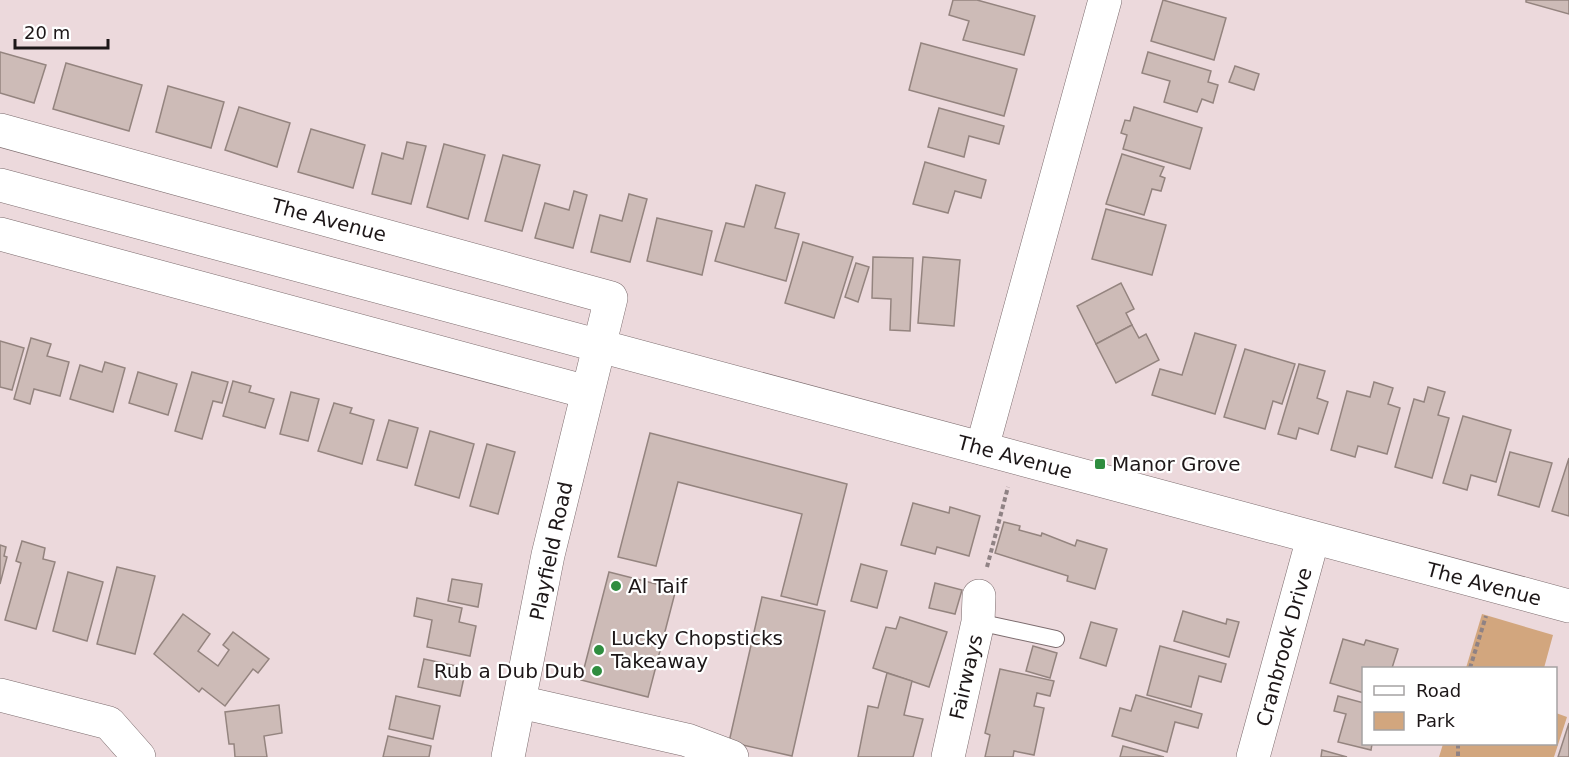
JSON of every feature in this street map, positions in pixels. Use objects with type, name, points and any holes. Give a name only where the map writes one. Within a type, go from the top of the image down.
[{"type":"street","points":[[982,448],[1105,0]]},
{"type":"street","name":"The Avenue","points":[[0,130],[611,298],[600,345]]},
{"type":"street","name":"The Avenue","points":[[0,186],[1569,606]]},
{"type":"street","points":[[0,234],[587,392]]},
{"type":"street","name":"Playfield Road","points":[[508,757],[548,555],[600,345]]},
{"type":"street","name":"Cranbrook Drive","points":[[1253,757],[1313,538]]},
{"type":"street","name":"Fairways","points":[[948,757],[979,609]]},
{"type":"street","points":[[0,695],[109,723],[139,757]]},
{"type":"street","points":[[520,702],[687,740],[732,757]]},
{"type":"lane","points":[[979,609],[1056,639]]},
{"type":"path","points":[[979,609],[1016,458]]},
{"type":"path","points":[[1471,667],[1495,586]]},
{"type":"green space","points":[[1482,614],[1553,635],[1544,667],[1466,667]]},
{"type":"green space","points":[[1557,713],[1567,717],[1554,757],[1439,757],[1443,745],[1557,745]]},
{"type":"building","points":[[953,0],[977,0],[1035,16],[1024,55],[963,40],[969,21],[949,15]]},
{"type":"building","points":[[1163,0],[1226,18],[1214,60],[1151,41]]},
{"type":"building","points":[[1526,0],[1569,0],[1569,14],[1526,2]]},
{"type":"building","points":[[921,43],[1017,69],[1004,116],[909,90]]},
{"type":"building","points":[[0,52],[46,65],[34,103],[0,93]]},
{"type":"building","points":[[1148,52],[1211,71],[1208,82],[1218,85],[1213,103],[1202,99],[1197,112],[1164,102],[1170,81],[1142,73]]},
{"type":"building","points":[[66,63],[142,85],[129,131],[53,109]]},
{"type":"building","points":[[1235,66],[1259,74],[1254,90],[1229,82]]},
{"type":"building","points":[[168,86],[224,102],[211,148],[156,132]]},
{"type":"building","points":[[239,107],[290,123],[277,167],[225,150]]},
{"type":"building","points":[[1134,107],[1202,128],[1190,169],[1123,149],[1127,135],[1121,133],[1125,120],[1130,121]]},
{"type":"building","points":[[939,108],[1004,126],[999,144],[969,136],[964,157],[928,147]]},
{"type":"building","points":[[311,129],[365,145],[353,188],[298,172]]},
{"type":"building","points":[[407,142],[426,146],[411,204],[372,194],[382,153],[403,159]]},
{"type":"building","points":[[444,144],[485,155],[468,219],[427,207]]},
{"type":"building","points":[[1122,154],[1164,167],[1160,176],[1165,178],[1161,191],[1152,189],[1144,215],[1106,204]]},
{"type":"building","points":[[503,155],[540,165],[522,231],[485,221]]},
{"type":"building","points":[[925,162],[986,180],[981,198],[955,191],[948,213],[913,204]]},
{"type":"building","points":[[756,185],[785,193],[775,228],[799,234],[786,281],[715,261],[726,223],[744,227]]},
{"type":"building","points":[[574,191],[587,195],[573,248],[535,238],[545,203],[569,210]]},
{"type":"building","points":[[629,194],[647,199],[630,262],[591,252],[600,215],[622,221]]},
{"type":"building","points":[[1106,209],[1166,225],[1152,275],[1092,259]]},
{"type":"building","points":[[657,218],[712,231],[702,275],[647,261]]},
{"type":"building","points":[[803,242],[853,257],[834,318],[785,303]]},
{"type":"building","points":[[873,257],[913,258],[910,331],[890,330],[891,299],[872,298]]},
{"type":"building","points":[[923,257],[960,260],[954,326],[918,323]]},
{"type":"building","points":[[856,263],[869,267],[858,302],[845,297]]},
{"type":"building","points":[[1121,283],[1134,309],[1126,313],[1132,325],[1096,344],[1077,306]]},
{"type":"building","points":[[1132,325],[1139,338],[1146,334],[1159,360],[1116,383],[1096,344]]},
{"type":"building","points":[[1195,333],[1236,345],[1215,414],[1152,395],[1160,369],[1182,375]]},
{"type":"building","points":[[31,338],[51,344],[47,356],[69,362],[60,396],[34,389],[30,404],[14,399]]},
{"type":"building","points":[[0,341],[24,348],[12,390],[0,387]]},
{"type":"building","points":[[1245,349],[1295,364],[1282,404],[1273,401],[1265,429],[1224,417]]},
{"type":"building","points":[[105,362],[125,368],[113,412],[70,399],[80,365],[102,372]]},
{"type":"building","points":[[1299,364],[1325,371],[1317,398],[1328,402],[1318,434],[1299,428],[1296,439],[1278,434]]},
{"type":"building","points":[[138,372],[177,384],[168,415],[129,403]]},
{"type":"building","points":[[192,372],[228,382],[222,403],[213,401],[202,439],[175,431]]},
{"type":"building","points":[[233,381],[251,386],[249,392],[274,399],[265,428],[223,416]]},
{"type":"building","points":[[1374,382],[1393,388],[1388,404],[1400,408],[1387,454],[1358,446],[1355,457],[1331,450],[1347,391],[1370,397]]},
{"type":"building","points":[[1428,387],[1445,392],[1438,415],[1449,418],[1432,478],[1395,467],[1414,399],[1424,402]]},
{"type":"building","points":[[291,392],[319,399],[308,441],[280,434]]},
{"type":"building","points":[[334,403],[352,408],[350,413],[374,420],[362,464],[318,451]]},
{"type":"building","points":[[1463,416],[1511,430],[1496,482],[1471,475],[1467,490],[1443,483]]},
{"type":"building","points":[[389,420],[418,428],[407,468],[377,460]]},
{"type":"building","points":[[430,431],[474,444],[459,498],[415,485]]},
{"type":"building","points":[[650,433],[847,484],[817,605],[781,596],[802,514],[678,482],[656,566],[618,557]]},
{"type":"building","points":[[487,444],[515,452],[498,514],[470,506]]},
{"type":"building","points":[[1510,452],[1552,463],[1539,507],[1498,495]]},
{"type":"building","points":[[1569,458],[1569,516],[1552,511]]},
{"type":"building","points":[[913,503],[949,513],[950,507],[980,516],[969,556],[937,547],[935,554],[901,545]]},
{"type":"building","points":[[1004,522],[1020,526],[1019,530],[1041,536],[1042,533],[1075,546],[1077,540],[1107,549],[1095,589],[1067,581],[1068,576],[995,553]]},
{"type":"building","points":[[22,541],[45,548],[43,559],[55,562],[36,629],[5,620],[21,563],[16,561]]},
{"type":"building","points":[[0,545],[6,547],[4,556],[7,557],[0,584]]},
{"type":"building","points":[[861,564],[887,571],[877,608],[851,601]]},
{"type":"building","points":[[117,567],[155,576],[135,654],[97,644]]},
{"type":"building","points":[[68,572],[103,582],[87,641],[53,631]]},
{"type":"building","points":[[609,572],[676,589],[648,697],[581,680]]},
{"type":"building","points":[[452,579],[482,584],[478,607],[448,601]]},
{"type":"building","points":[[935,583],[962,590],[955,614],[929,608]]},
{"type":"building","points":[[762,597],[825,611],[792,756],[729,742]]},
{"type":"building","points":[[417,598],[462,608],[459,622],[476,626],[470,656],[427,647],[432,620],[414,616]]},
{"type":"building","points":[[1183,611],[1226,624],[1227,619],[1239,622],[1229,657],[1174,641]]},
{"type":"building","points":[[183,614],[210,634],[198,651],[218,666],[229,650],[223,645],[233,632],[269,659],[258,673],[253,669],[225,706],[202,688],[199,692],[154,654]]},
{"type":"building","points":[[900,617],[947,632],[929,687],[873,668],[886,627],[896,629]]},
{"type":"building","points":[[1091,622],[1117,629],[1106,666],[1080,658]]},
{"type":"building","points":[[1343,639],[1364,645],[1366,640],[1398,649],[1392,667],[1362,667],[1362,692],[1330,683]]},
{"type":"building","points":[[1033,646],[1057,653],[1050,678],[1026,671]]},
{"type":"building","points":[[1160,646],[1226,664],[1221,682],[1199,676],[1191,707],[1147,695]]},
{"type":"building","points":[[424,659],[466,668],[460,696],[418,687]]},
{"type":"building","points":[[1000,669],[1054,681],[1050,696],[1037,693],[1034,706],[1044,708],[1034,755],[1014,751],[1013,757],[985,757],[990,735],[985,733]]},
{"type":"building","points":[[887,673],[912,681],[904,715],[923,719],[913,757],[858,757],[868,706],[878,708]]},
{"type":"building","points":[[1136,695],[1202,714],[1198,728],[1175,722],[1167,752],[1112,736],[1120,708],[1131,711]]},
{"type":"building","points":[[396,696],[440,706],[433,739],[389,729]]},
{"type":"building","points":[[1338,696],[1362,702],[1362,745],[1372,745],[1371,750],[1338,742],[1346,714],[1334,711]]},
{"type":"building","points":[[279,705],[282,733],[264,736],[267,757],[235,757],[234,744],[229,744],[225,712]]},
{"type":"building","points":[[1569,723],[1569,757],[1558,757]]},
{"type":"building","points":[[388,736],[431,746],[429,757],[383,757]]},
{"type":"building","points":[[1123,746],[1164,757],[1120,757]]},
{"type":"building","points":[[1322,750],[1347,757],[1321,757]]},
{"type":"place","name":"Manor Grove","points":[[1100,464]]},
{"type":"place","name":"Al Taif","points":[[616,586]]},
{"type":"place","name":"Lucky Chopsticks Takeaway","points":[[599,650]]},
{"type":"place","name":"Rub a Dub Dub","points":[[597,671]]}]
